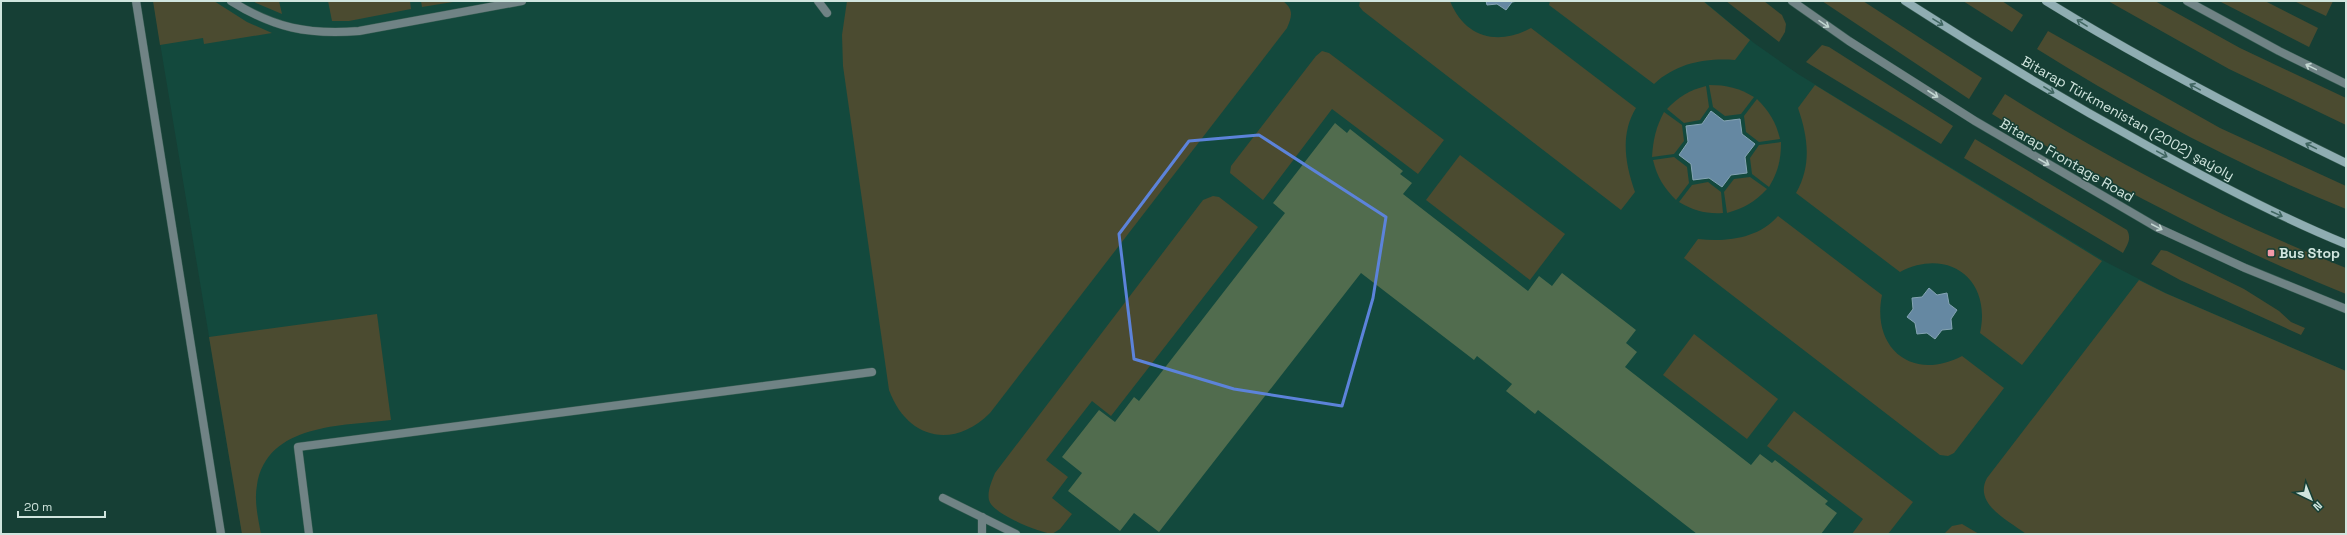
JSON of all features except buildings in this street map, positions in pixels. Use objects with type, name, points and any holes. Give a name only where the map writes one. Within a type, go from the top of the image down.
[{"type":"main road","name":"Bitarap Türkmenistan (2002) şaýoly","points":[[1905,1],[2071,103],[2194,172],[2259,205],[2346,244]]},
{"type":"main road","points":[[2046,1],[2099,34],[2218,99],[2346,163]]},
{"type":"street","points":[[136,1],[221,534]]},
{"type":"street","points":[[231,1],[251,14],[276,25],[304,31],[331,33],[359,30],[522,1]]},
{"type":"street","points":[[818,1],[827,13]]},
{"type":"street","name":"Bitarap Frontage Road","points":[[1792,1],[1849,41],[1975,121],[2158,228],[2245,268],[2346,309]]},
{"type":"street","points":[[2187,1],[2279,51],[2346,84]]},
{"type":"street","points":[[309,534],[298,447],[872,372]]},
{"type":"street","points":[[943,498],[1016,534]]},
{"type":"street","points":[[982,517],[982,534]]},
{"type":"highlighted area","points":[[1259,135],[1386,217],[1373,298],[1342,406],[1234,389],[1134,359],[1119,234],[1189,141]]},
{"type":"shaded area","points":[[153,1],[1704,1],[1754,43],[1798,74],[2106,262],[2166,293],[2346,371],[2346,534],[242,534]]},
{"type":"shaded area","points":[[153,1],[214,1],[247,22],[272,33],[204,44],[203,38],[160,45]]},
{"type":"shaded area","points":[[253,1],[279,1],[282,14],[256,3]]},
{"type":"shaded area","points":[[328,1],[410,1],[411,9],[349,21],[332,21]]},
{"type":"shaded area","points":[[421,1],[459,1],[422,7]]},
{"type":"shaded area","points":[[847,1],[1283,1],[1289,7],[1291,13],[1287,28],[990,413],[976,425],[961,432],[947,435],[932,434],[919,429],[907,419],[897,407],[889,390],[843,66],[842,35]]},
{"type":"shaded area","points":[[1360,1],[1450,1],[1456,14],[1474,31],[1495,37],[1507,37],[1519,34],[1531,28],[1636,108],[1631,118],[1626,139],[1627,160],[1635,192],[1621,210],[1363,11],[1359,6]]},
{"type":"shaded area","points":[[1550,1],[1703,1],[1750,40],[1735,60],[1713,60],[1692,63],[1672,71],[1654,84],[1549,5]]},
{"type":"shaded area","points":[[1726,1],[1764,1],[1782,15],[1786,24],[1785,32],[1779,42]]},
{"type":"shaded area","points":[[1822,1],[1863,1],[1982,78],[1969,99]]},
{"type":"shaded area","points":[[1963,1],[2002,1],[2023,15],[2012,32]]},
{"type":"shaded area","points":[[2108,1],[2155,1],[2240,48],[2346,98],[2346,125],[2229,69]]},
{"type":"shaded area","points":[[2219,1],[2265,1],[2318,28],[2309,47]]},
{"type":"shaded area","points":[[2294,1],[2333,1],[2326,16]]},
{"type":"shaded area","points":[[2048,31],[2220,128],[2346,186],[2346,209],[2227,156],[2149,115],[2074,72],[2037,49]]},
{"type":"shaded area","points":[[1822,45],[1829,47],[1953,126],[1941,144],[1806,62]]},
{"type":"shaded area","points":[[1322,51],[1329,53],[1444,140],[1418,174],[1332,109],[1263,200],[1230,173],[1231,166],[1316,56]]},
{"type":"shaded area","points":[[1709,85],[1733,88],[1754,97],[1741,114],[1725,116],[1713,107]]},
{"type":"shaded area","points":[[1815,85],[2102,261],[2022,365],[1980,333],[1982,314],[1979,297],[1973,283],[1962,273],[1950,266],[1934,263],[1918,265],[1900,272],[1796,193],[1804,172],[1807,151],[1804,130],[1798,108]]},
{"type":"shaded area","points":[[1706,86],[1709,107],[1700,120],[1684,123],[1667,109],[1685,94]]},
{"type":"shaded area","points":[[2005,94],[2129,167],[2172,189],[2258,231],[2346,268],[2346,294],[2262,258],[2179,218],[2138,197],[2018,130],[1992,114]]},
{"type":"shaded area","points":[[1757,99],[1772,117],[1780,139],[1759,142],[1746,132],[1744,116]]},
{"type":"shaded area","points":[[1664,112],[1682,125],[1684,141],[1674,154],[1652,157],[1655,134]]},
{"type":"shaded area","points":[[1975,139],[2127,230],[2129,239],[2123,253],[1964,158]]},
{"type":"shaded area","points":[[1781,142],[1778,166],[1769,187],[1752,174],[1750,158],[1759,145]]},
{"type":"shaded area","points":[[1460,155],[1565,234],[1530,280],[1426,200]]},
{"type":"shaded area","points":[[1674,157],[1687,167],[1689,183],[1676,200],[1662,182],[1653,160]]},
{"type":"shaded area","points":[[1750,177],[1767,189],[1749,204],[1727,213],[1724,192],[1734,179]]},
{"type":"shaded area","points":[[1708,182],[1721,192],[1723,213],[1700,211],[1679,202],[1692,185]]},
{"type":"shaded area","points":[[1213,196],[1219,197],[1258,227],[1111,416],[1092,401],[1046,460],[1068,477],[1052,498],[1072,514],[1060,529],[1052,534],[1017,522],[998,511],[989,500],[990,486],[995,473],[1203,200]]},
{"type":"shaded area","points":[[1778,216],[1882,295],[1880,314],[1883,331],[1890,345],[1900,356],[1912,362],[1927,365],[1944,363],[1962,356],[2004,388],[1954,453],[1948,456],[1940,455],[1684,258],[1698,239],[1720,240],[1741,237],[1761,230]]},
{"type":"shaded area","points":[[2161,250],[2167,251],[2244,289],[2279,311],[2291,322],[2305,328],[2301,335],[2180,280],[2151,264]]},
{"type":"shaded area","points":[[2139,280],[2165,293],[2346,371],[2346,534],[2026,534],[2002,517],[1988,503],[1985,496],[1984,487],[1987,478]]},
{"type":"shaded area","points":[[377,314],[391,420],[330,427],[310,432],[291,439],[275,450],[264,465],[256,491],[256,503],[261,534],[242,534],[209,337]]},
{"type":"shaded area","points":[[1694,334],[1778,399],[1747,439],[1663,375]]},
{"type":"shaded area","points":[[1794,411],[1913,502],[1888,534],[1852,534],[1863,519],[1767,446]]},
{"type":"shaded area","points":[[1962,524],[1979,534],[1944,534],[1952,526]]},
{"type":"water","points":[[1486,1],[1518,1],[1512,2],[1506,10],[1497,4],[1487,5]]},
{"type":"water","points":[[1711,111],[1724,121],[1740,119],[1742,134],[1755,144],[1745,157],[1747,173],[1731,175],[1722,187],[1709,178],[1693,180],[1691,164],[1679,155],[1688,142],[1686,126],[1702,124]]},
{"type":"water","points":[[1929,288],[1937,295],[1947,293],[1949,304],[1957,310],[1951,319],[1952,329],[1942,330],[1935,339],[1927,333],[1917,334],[1915,323],[1907,317],[1913,309],[1912,298],[1922,297]]},
{"type":"place","name":"Bus Stop","points":[[2271,253]]}]
